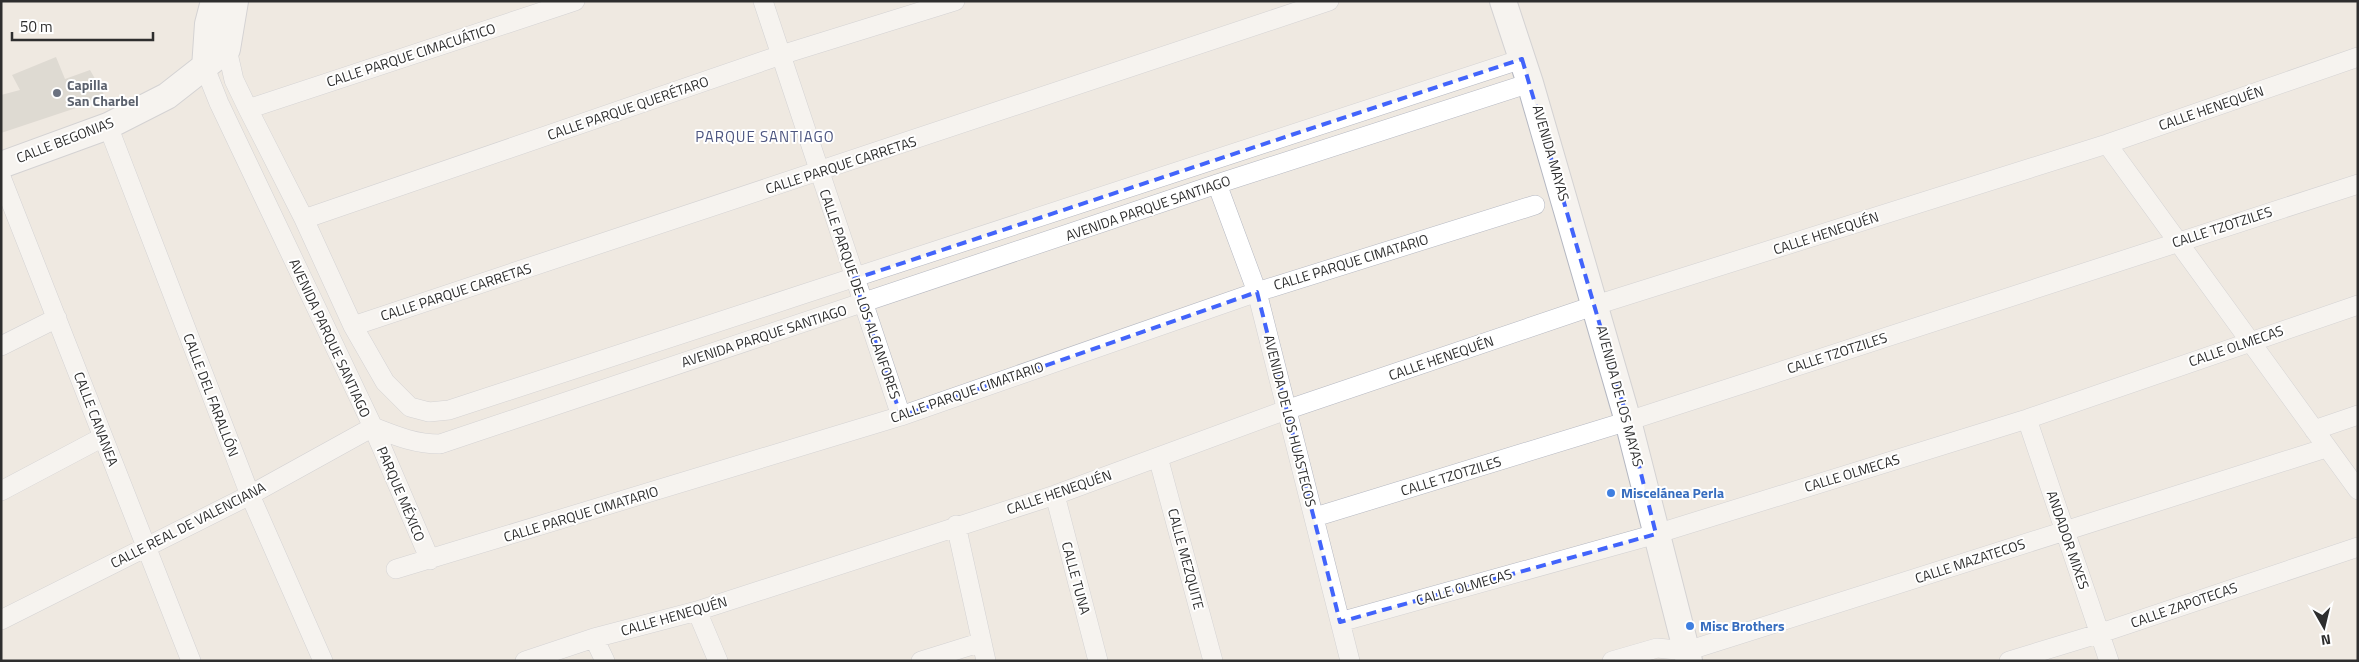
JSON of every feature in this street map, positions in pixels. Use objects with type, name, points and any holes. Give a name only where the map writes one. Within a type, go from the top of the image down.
[{"type":"street","points":[[205,68],[208,24],[214,1]]},
{"type":"street","points":[[227,48],[235,1]]},
{"type":"street","name":"CALLE PARQUE CIMACUÁTICO","points":[[248,109],[575,1]]},
{"type":"street","name":"CALLE PARQUE DE LOS ALCANFORES","points":[[763,1],[862,304],[901,416]]},
{"type":"street","name":"CALLE PARQUE QUERÉTARO","points":[[304,219],[781,56],[954,1]]},
{"type":"street","name":"CALLE PARQUE CARRETAS","points":[[352,326],[1328,1]]},
{"type":"street","name":"AVENIDA MAYAS","points":[[1504,1],[1596,306]]},
{"type":"street","name":"CALLE BEGONIAS","points":[[1,165],[108,126],[168,96],[205,68],[227,48]]},
{"type":"street","name":"AVENIDA PARQUE SANTIAGO","points":[[227,48],[234,80],[304,219],[352,326],[385,382],[410,406],[429,412],[442,411],[854,279],[1208,160],[1526,71]]},
{"type":"street","name":"CALLE HENEQUÉN","points":[[526,661],[594,638],[697,611],[1054,495],[1286,410],[1596,306],[2107,144],[2358,57]]},
{"type":"street","name":"AVENIDA PARQUE SANTIAGO","points":[[205,68],[219,102],[373,427],[409,441],[423,444],[440,444],[1217,184],[1526,71]]},
{"type":"street","name":"CALLE DEL FARALLÓN","points":[[108,126],[250,495],[323,661]]},
{"type":"street","points":[[2107,144],[2176,242],[2358,490]]},
{"type":"street","name":"CALLE CANANEA","points":[[1,176],[191,661]]},
{"type":"street","name":"AVENIDA DE LOS HUASTECOS","points":[[1217,184],[1257,292],[1350,661]]},
{"type":"street","name":"CALLE TZOTZILES","points":[[1315,517],[1628,422],[2358,184]]},
{"type":"street","name":"CALLE PARQUE CIMATARIO","points":[[396,569],[901,416],[1257,292],[1535,205]]},
{"type":"street","name":"CALLE OLMECAS","points":[[1340,622],[1656,534],[2027,419],[2358,304]]},
{"type":"street","name":"AVENIDA DE LOS MAYAS","points":[[1596,306],[1688,656]]},
{"type":"street","points":[[1,346],[57,318]]},
{"type":"street","points":[[2314,430],[2358,415]]},
{"type":"street","name":"ANDADOR MIXES","points":[[2027,419],[2109,661]]},
{"type":"street","name":"CALLE REAL DE VALENCIANA","points":[[1,620],[250,495],[373,427]]},
{"type":"street","name":"PARQUE MÉXICO","points":[[373,427],[430,560]]},
{"type":"street","points":[[1,491],[103,437]]},
{"type":"street","name":"CALLE MAZATECOS","points":[[1612,661],[1657,648],[1688,656],[2064,531],[2326,448]]},
{"type":"street","name":"CALLE MEZQUITE","points":[[1158,457],[1213,661]]},
{"type":"street","name":"CALLE TUNA","points":[[1054,495],[1098,661]]},
{"type":"street","points":[[956,526],[986,661]]},
{"type":"street","name":"CALLE ZAPOTECAS","points":[[2009,661],[2101,633],[2358,547]]},
{"type":"street","points":[[697,611],[718,661]]},
{"type":"street","points":[[594,638],[605,661]]},
{"type":"street","points":[[921,661],[982,642]]},
{"type":"highlighted area","points":[[1522,59],[1628,421],[1656,534],[1340,622],[1257,292],[901,416],[854,279]]},
{"type":"building","name":"Capilla San Charbel","points":[[56,57],[65,79],[90,70],[106,98],[1,133],[1,95],[20,90],[12,75]]},
{"type":"place","name":"Capilla San Charbel","points":[[57,93]]},
{"type":"place","name":"Miscelánea Perla","points":[[1611,493]]},
{"type":"place","name":"Misc Brothers","points":[[1690,626]]},
{"type":"district","name":"PARQUE SANTIAGO","points":[[765,137]]}]
